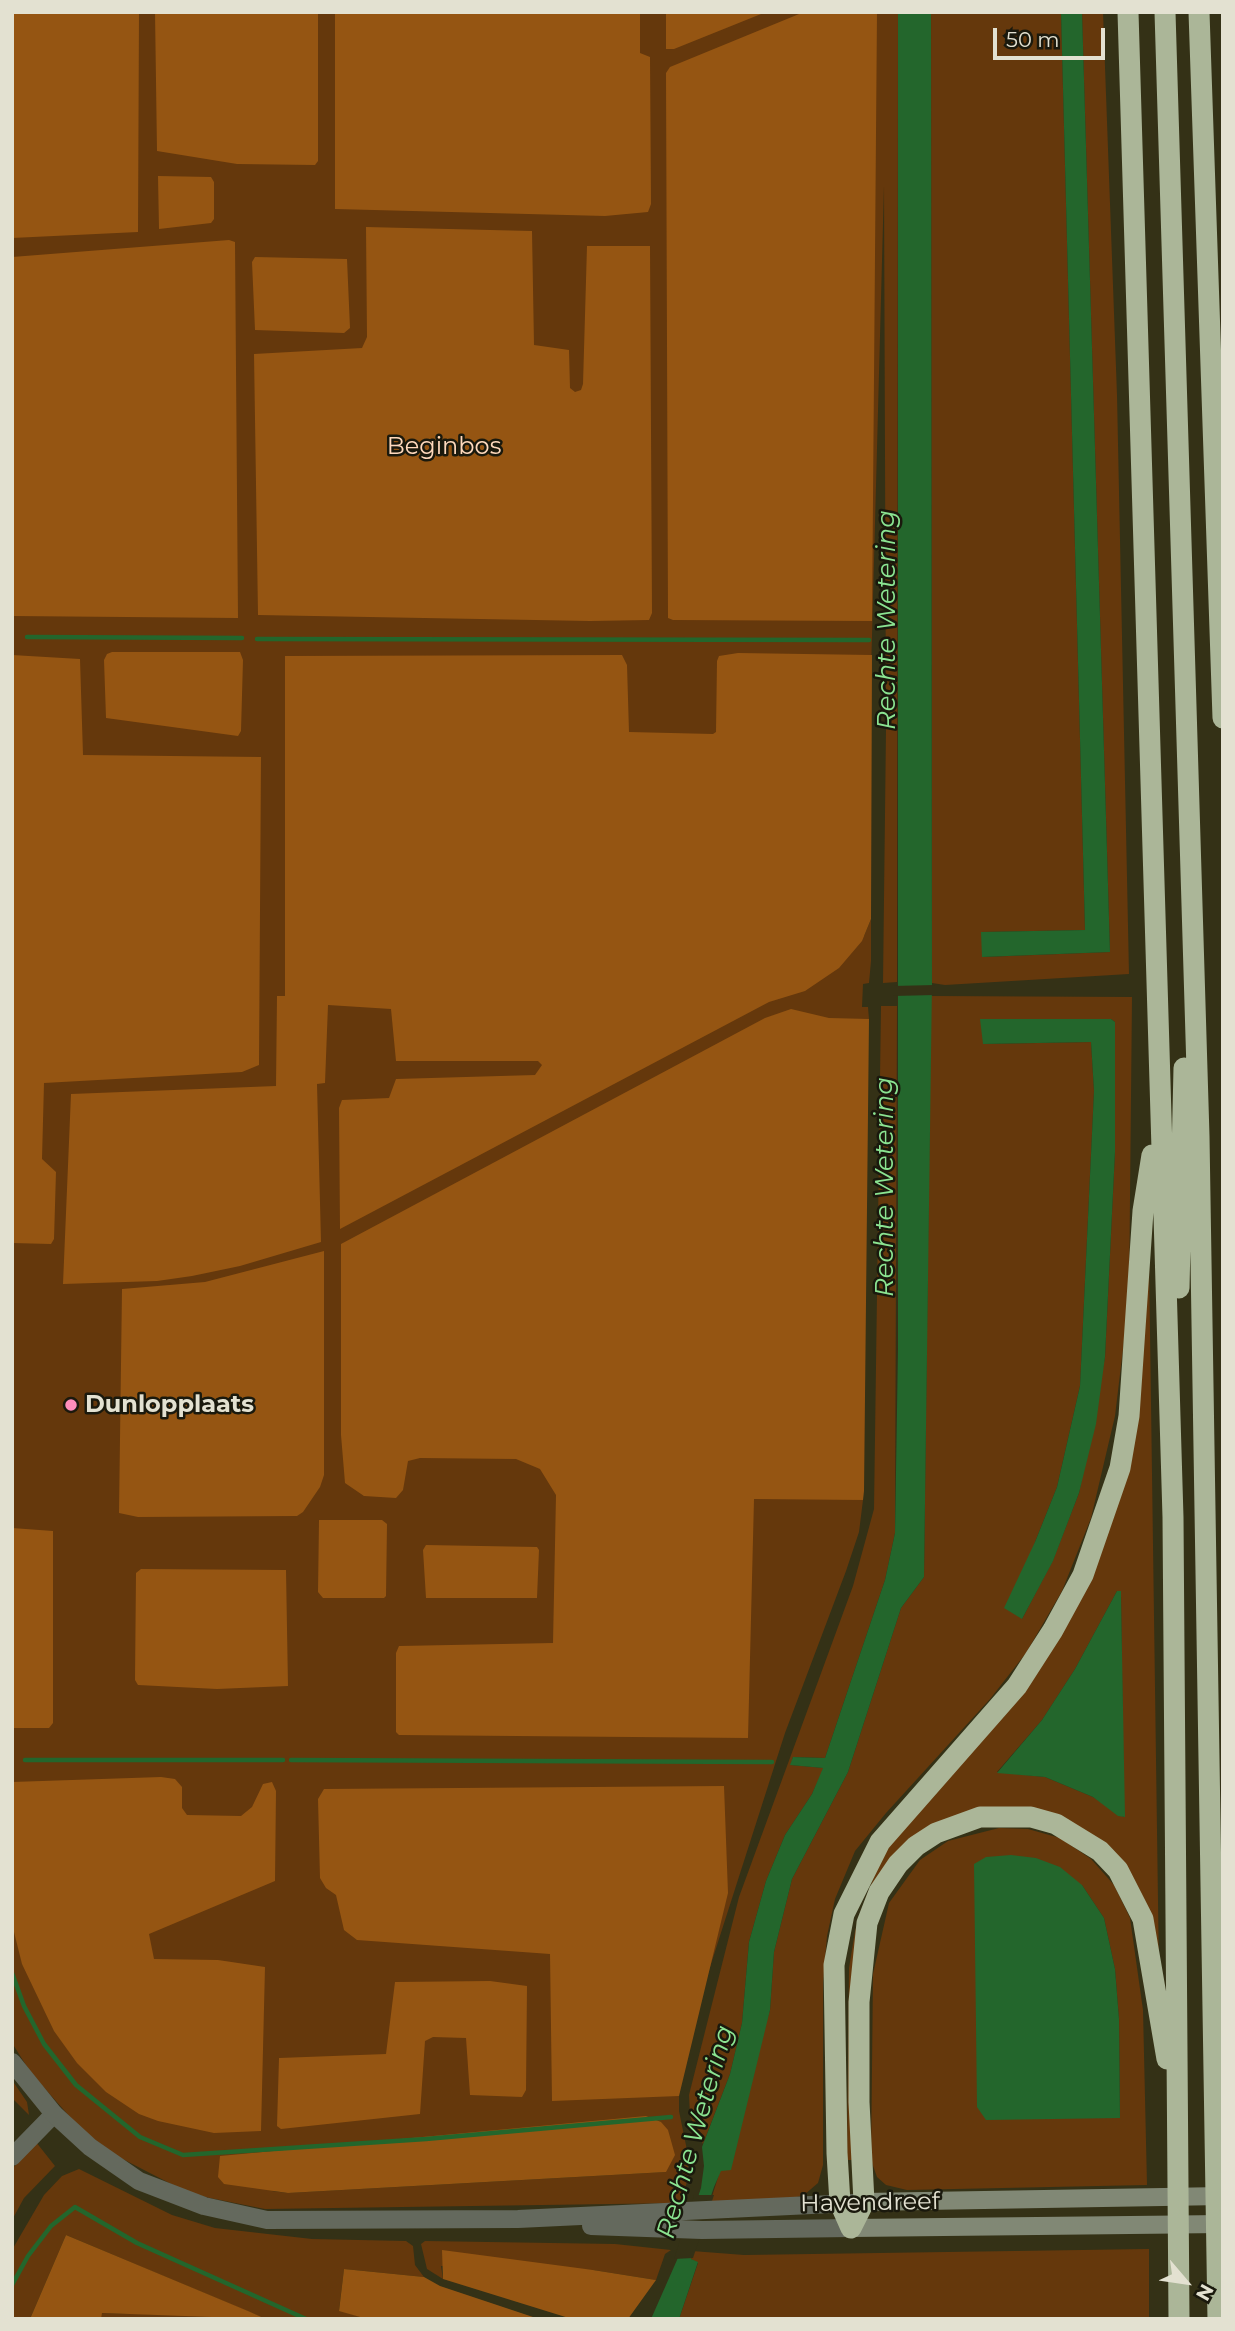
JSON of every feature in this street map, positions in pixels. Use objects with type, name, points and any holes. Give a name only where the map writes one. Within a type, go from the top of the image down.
[{"type":"highway","points":[[1128,12],[1173,1517],[1179,2319]]},
{"type":"highway","points":[[1165,12],[1211,1736],[1218,2319]]},
{"type":"highway","points":[[1199,12],[1223,718]]},
{"type":"highway","points":[[1173,1517],[1181,1133],[1191,984]]},
{"type":"highway","points":[[851,2228],[840,2203],[834,1965],[844,1914],[856,1884],[880,1842],[1017,1686],[1053,1630],[1083,1575],[1120,1468],[1129,1416],[1143,1212],[1159,1104]]},
{"type":"highway","points":[[851,2228],[864,2203],[859,2102],[859,2001],[861,1958],[867,1923],[879,1892],[898,1864],[916,1846],[956,1823],[1006,1815],[1056,1824],[1090,1843],[1118,1870],[1143,1919],[1178,2120]]},
{"type":"main road","name":"Havendreef","points":[[864,2203],[1223,2196]]},
{"type":"main road","name":"Havendreef","points":[[851,2228],[1223,2224]]},
{"type":"street","name":"Havendreef","points":[[12,2062],[54,2114],[90,2147],[139,2181],[204,2206],[267,2220],[518,2219],[864,2203]]},
{"type":"street","points":[[12,2157],[54,2114]]},
{"type":"street","name":"Havendreef","points":[[518,2219],[579,2226],[678,2230],[851,2228]]},
{"type":"green space","name":"Beginbos","points":[[12,12],[898,12],[897,982],[883,983],[886,729],[884,186],[864,936],[871,919],[871,961],[869,983],[863,984],[862,1007],[868,1007],[869,1019],[863,1020],[856,1500],[863,1500],[859,1532],[785,1733],[669,2095],[679,2096],[679,2111],[688,2155],[688,2178],[681,2203],[265,2209],[205,2197],[179,2188],[113,2154],[79,2127],[31,2073],[12,2043]],"holes":[[[641,2146],[666,2172],[288,2193],[272,2191]]]},
{"type":"green space","points":[[12,12],[139,12],[138,232],[12,238]]},
{"type":"green space","points":[[155,12],[318,12],[318,161],[315,165],[237,164],[157,151]]},
{"type":"green space","points":[[335,12],[640,12],[640,53],[650,57],[651,204],[648,212],[605,216],[335,209]]},
{"type":"green space","points":[[666,12],[766,12],[674,49],[666,49]]},
{"type":"green space","points":[[804,12],[877,12],[872,621],[673,620],[668,618],[666,73],[670,67]]},
{"type":"green space","points":[[931,12],[1061,12],[1085,930],[982,932],[983,957],[1110,952],[1082,12],[1103,12],[1117,395],[1129,974],[945,985],[932,983]]},
{"type":"green space","points":[[158,176],[211,177],[214,182],[214,219],[211,223],[159,229]]},
{"type":"green space","points":[[366,227],[532,231],[534,345],[569,350],[570,388],[575,392],[581,390],[583,384],[587,246],[650,246],[652,613],[649,620],[258,615],[254,354],[362,348],[367,337]]},
{"type":"green space","points":[[229,240],[235,242],[238,618],[12,616],[12,257]]},
{"type":"green space","points":[[255,257],[347,259],[350,328],[344,333],[255,330],[252,262]]},
{"type":"green space","points":[[240,652],[243,660],[241,731],[238,736],[106,718],[104,660],[107,654]]},
{"type":"green space","points":[[738,653],[872,655],[871,919],[862,941],[839,968],[805,991],[769,1002],[340,1229],[339,1108],[342,1100],[389,1098],[396,1079],[535,1075],[542,1065],[538,1061],[396,1061],[391,1009],[328,1005],[325,1083],[317,1084],[321,1242],[240,1266],[192,1276],[157,1281],[63,1284],[71,1094],[276,1086],[277,996],[285,996],[285,656],[622,655],[627,665],[629,732],[713,734],[716,732],[717,661],[719,656]]},
{"type":"green space","points":[[12,655],[80,659],[83,755],[261,757],[259,1065],[242,1072],[44,1083],[42,1159],[56,1172],[54,1239],[51,1244],[12,1243]]},
{"type":"green space","points":[[931,996],[1132,997],[1129,1299],[1115,1416],[1091,1518],[1062,1591],[1026,1653],[990,1699],[855,1851],[835,1899],[827,1936],[823,1983],[823,2165],[818,2183],[804,2195],[786,2200],[710,2203],[770,2010],[774,1952],[792,1879],[848,1772],[901,1608],[924,1577]],"holes":[[[981,1019],[1111,1019],[1115,1022],[1115,1152],[1105,1357],[1079,1493],[1053,1560],[1022,1619],[1035,1542],[1057,1487],[1080,1386],[1094,1091],[1091,1042],[984,1044]]]},
{"type":"green space","points":[[881,1006],[897,1006],[895,1533],[885,1580],[825,1758],[793,1757],[791,1765],[824,1768],[812,1794],[785,1835],[766,1881],[749,1942],[742,2023],[730,2074],[703,2144],[690,2116],[689,2095],[739,1897],[853,1586],[874,1509]]},
{"type":"green space","points":[[791,1009],[829,1018],[869,1019],[864,1491],[863,1500],[754,1499],[748,1738],[399,1735],[396,1732],[396,1653],[399,1646],[553,1643],[556,1495],[540,1469],[516,1459],[420,1458],[408,1461],[403,1490],[396,1498],[364,1496],[345,1483],[341,1435],[341,1244],[765,1018]]},
{"type":"green space","points":[[324,1251],[324,1475],[320,1487],[303,1512],[297,1516],[138,1517],[119,1513],[122,1289],[205,1282]]},
{"type":"green space","points":[[1149,1260],[1159,1972],[1152,1926],[1073,1824],[954,1819],[870,1900],[854,2160],[847,2160],[849,1968],[855,1931],[883,1855],[907,1819],[947,1775],[1103,1536]],"holes":[[[1117,1591],[1120,1591],[1121,1597],[1124,1817],[1093,1797],[1045,1777],[997,1772],[1042,1720],[1075,1669]]]},
{"type":"green space","points":[[319,1520],[382,1520],[387,1524],[384,1598],[323,1598],[318,1592]]},
{"type":"green space","points":[[12,1528],[53,1531],[53,1723],[49,1728],[12,1728]]},
{"type":"green space","points":[[426,1545],[537,1547],[537,1598],[426,1598],[423,1550]]},
{"type":"green space","points":[[141,1569],[286,1570],[288,1686],[217,1689],[138,1685],[135,1680],[136,1573]]},
{"type":"green space","points":[[161,1777],[175,1779],[182,1787],[182,1808],[187,1815],[241,1816],[252,1807],[263,1784],[272,1782],[276,1791],[275,1881],[149,1934],[154,1959],[218,1960],[265,1967],[261,2131],[214,2133],[158,2121],[139,2114],[106,2092],[77,2063],[54,2031],[22,1964],[12,1924],[12,1782]]},
{"type":"green space","points":[[724,1786],[728,1893],[679,2096],[552,2101],[550,1954],[357,1940],[344,1930],[336,1895],[326,1888],[320,1878],[318,1799],[324,1789]]},
{"type":"green space","points":[[999,1828],[1028,1829],[1060,1838],[1091,1859],[1114,1885],[1130,1918],[1143,2010],[1147,2185],[907,2190],[886,2185],[877,2177],[871,2160],[873,1974],[889,1903],[920,1860],[948,1841]],"holes":[[[1082,1885],[1104,1918],[1115,1969],[1119,2019],[1120,2118]]]},
{"type":"green space","points":[[490,1981],[527,1986],[526,2090],[522,2097],[470,2095],[466,2038],[433,2037],[425,2041],[420,2114],[281,2129],[277,2126],[279,2058],[386,2054],[395,1982]]},
{"type":"green space","points":[[12,2080],[27,2102],[29,2115],[12,2098]]},
{"type":"green space","points":[[646,2116],[661,2122],[668,2130],[675,2155],[666,2172],[288,2193],[224,2184],[218,2177],[220,2156]]},
{"type":"green space","points":[[36,2142],[55,2166],[24,2198],[12,2220],[12,2169]]},
{"type":"green space","points":[[79,2169],[172,2215],[215,2228],[312,2239],[406,2241],[413,2246],[415,2265],[424,2277],[344,2269],[339,2310],[367,2319],[266,2319],[66,2235],[30,2319],[12,2319],[12,2250],[44,2195],[62,2176]]},
{"type":"green space","points":[[66,2235],[266,2319],[102,2313],[101,2319],[30,2319]]},
{"type":"green space","points":[[425,2241],[615,2244],[671,2250],[665,2254],[656,2280],[593,2270],[441,2266],[443,2279],[427,2269],[421,2244]]},
{"type":"green space","points":[[1149,2249],[1149,2319],[679,2319],[698,2263],[691,2259],[692,2251],[744,2255]]},
{"type":"green space","points":[[442,2250],[656,2280],[628,2319],[572,2319],[443,2279]]},
{"type":"green space","points":[[344,2269],[424,2277],[440,2286],[539,2319],[367,2319],[339,2311]]},
{"type":"green space","points":[[101,2313],[231,2316],[231,2319],[101,2319]]},
{"type":"shaded area","points":[[898,12],[931,12],[932,983],[924,1577],[901,1608],[848,1772],[792,1879],[774,1952],[770,2010],[731,2170],[721,2171],[714,2187],[692,2251],[691,2259],[698,2262],[679,2319],[651,2319],[677,2260],[701,2188],[704,2166],[702,2147],[730,2074],[742,2023],[749,1942],[766,1881],[785,1835],[812,1794],[823,1768],[790,1765],[793,1757],[825,1758],[885,1580],[895,1533],[898,1348]]},
{"type":"shaded area","points":[[1061,12],[1082,12],[1110,952],[982,957],[981,932],[1085,930]]},
{"type":"shaded area","points":[[980,1019],[1111,1019],[1115,1022],[1115,1152],[1105,1357],[1096,1424],[1079,1493],[1053,1561],[1022,1619],[1004,1608],[1057,1487],[1080,1386],[1094,1091],[1091,1042],[983,1044]]},
{"type":"shaded area","points":[[1117,1591],[1121,1591],[1125,1817],[1118,1816],[1093,1797],[1045,1777],[997,1773],[1042,1720],[1075,1669]]},
{"type":"shaded area","points":[[1011,1855],[1036,1858],[1060,1867],[1082,1885],[1104,1918],[1115,1969],[1119,2019],[1120,2118],[986,2120],[977,2107],[974,1864],[986,1857]]},
{"type":"pier","points":[[935,985],[935,995],[893,996],[893,986]]},
{"type":"pier","points":[[694,2195],[714,2195],[693,2258],[674,2259]]},
{"type":"waterway","points":[[27,637],[242,638]]},
{"type":"waterway","name":"Rechte Wetering","points":[[257,639],[869,640]]},
{"type":"waterway","points":[[25,1760],[283,1760]]},
{"type":"waterway","points":[[291,1760],[772,1762]]},
{"type":"waterway","name":"Rechte Wetering","points":[[12,1973],[24,2006],[44,2044],[76,2085],[140,2137],[183,2155],[426,2139],[671,2117]]},
{"type":"waterway","points":[[12,2285],[28,2256],[51,2226],[75,2207],[137,2243],[306,2319]]},
{"type":"place","name":"Dunlopplaats","points":[[71,1405]]}]
